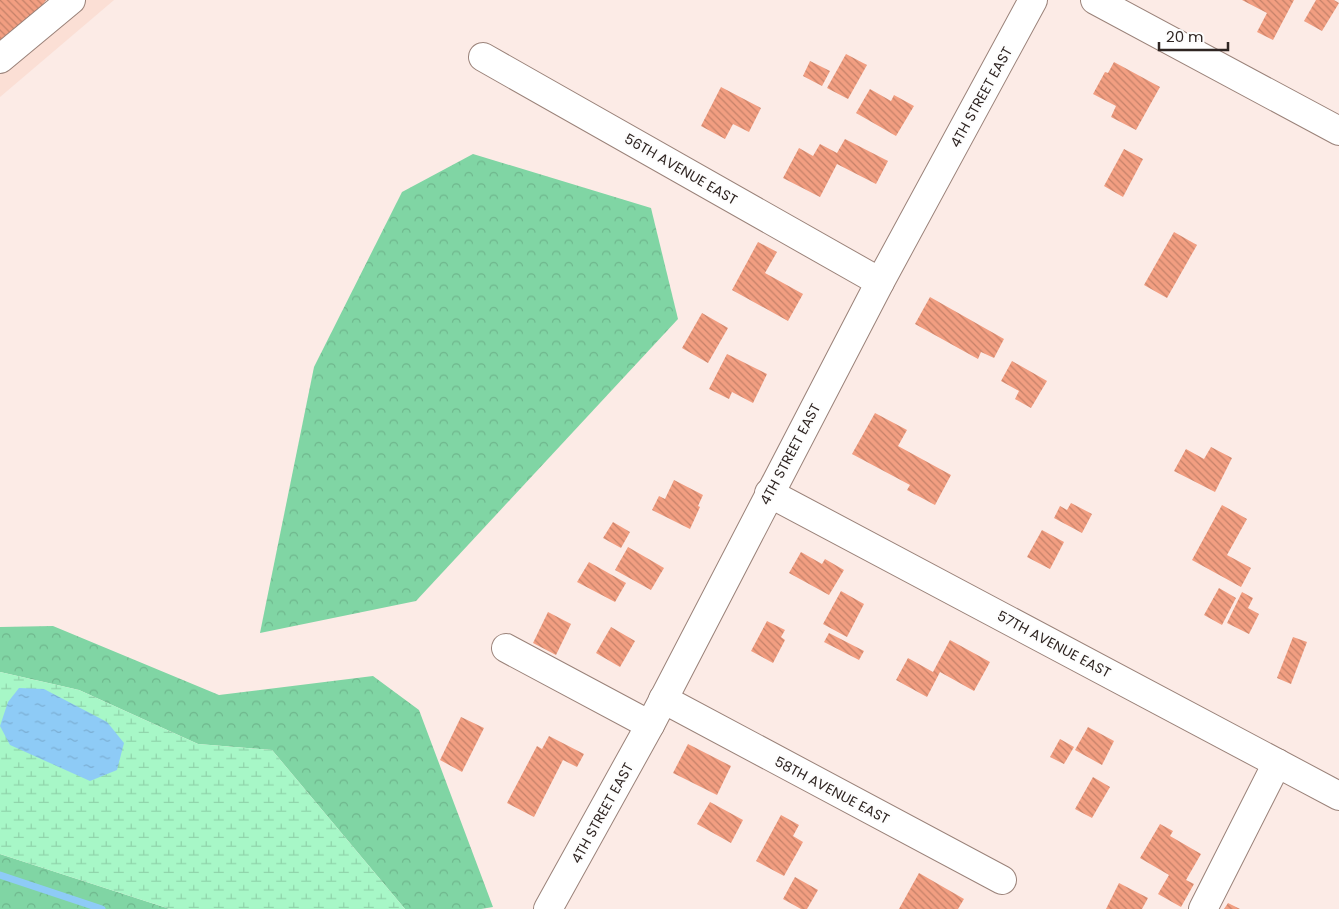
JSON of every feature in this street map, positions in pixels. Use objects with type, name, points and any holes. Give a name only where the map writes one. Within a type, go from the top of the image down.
[{"type":"street","points":[[0,59],[71,0]]},
{"type":"street","name":"4TH STREET EAST","points":[[548,909],[650,725],[880,282],[1033,0]]},
{"type":"street","points":[[1095,0],[1339,131]]},
{"type":"street","name":"56TH AVENUE EAST","points":[[483,57],[880,282]]},
{"type":"street","name":"57TH AVENUE EAST","points":[[769,493],[1339,796]]},
{"type":"street","points":[[506,648],[650,725]]},
{"type":"street","name":"58TH AVENUE EAST","points":[[663,699],[1002,880]]},
{"type":"street","points":[[1202,909],[1277,763]]},
{"type":"shaded area","points":[[0,0],[114,0],[0,97]]},
{"type":"green space","points":[[473,154],[651,208],[678,319],[416,601],[260,633],[314,367],[402,192]]},
{"type":"green space","points":[[53,626],[219,695],[373,676],[419,710],[493,907],[481,909],[405,909],[272,750],[198,744],[79,690],[0,672],[0,627]]},
{"type":"green space","points":[[0,672],[79,690],[198,744],[272,750],[405,909],[170,909],[0,854]]},
{"type":"green space","points":[[0,854],[170,909],[0,909]]},
{"type":"water","points":[[19,688],[44,689],[107,722],[124,743],[117,770],[90,781],[10,745],[0,726],[8,702]]},
{"type":"building","points":[[0,0],[46,0],[42,6],[0,41]]},
{"type":"building","points":[[1242,0],[1294,0],[1273,40],[1257,32],[1267,13]]},
{"type":"building","points":[[1316,0],[1334,0],[1339,3],[1322,31],[1304,21]]},
{"type":"building","points":[[846,54],[867,65],[848,99],[827,88]]},
{"type":"building","points":[[810,61],[830,71],[822,86],[803,76]]},
{"type":"building","points":[[1114,62],[1160,87],[1136,130],[1111,117],[1116,106],[1093,94],[1105,72],[1108,73]]},
{"type":"building","points":[[721,87],[761,108],[749,132],[733,124],[725,139],[701,126]]},
{"type":"building","points":[[870,89],[891,101],[894,95],[914,106],[896,136],[856,113]]},
{"type":"building","points":[[845,139],[888,161],[876,184],[837,164],[820,197],[783,178],[799,148],[813,156],[820,144],[837,153]]},
{"type":"building","points":[[1124,149],[1143,159],[1123,197],[1104,186]]},
{"type":"building","points":[[1174,232],[1197,245],[1167,298],[1144,285]]},
{"type":"building","points":[[758,242],[777,252],[765,273],[803,294],[788,321],[732,290]]},
{"type":"building","points":[[930,297],[1004,339],[994,358],[981,352],[978,359],[915,324]]},
{"type":"building","points":[[702,313],[728,328],[708,363],[682,348]]},
{"type":"building","points":[[727,354],[767,374],[753,403],[732,392],[729,399],[709,389]]},
{"type":"building","points":[[1012,361],[1047,381],[1031,408],[1015,399],[1019,391],[1001,381]]},
{"type":"building","points":[[875,413],[907,430],[898,446],[951,475],[935,505],[907,490],[910,485],[852,454]]},
{"type":"building","points":[[1211,447],[1232,458],[1215,492],[1174,471],[1186,449],[1204,459]]},
{"type":"building","points":[[674,480],[703,495],[690,529],[652,510],[659,496],[665,499]]},
{"type":"building","points":[[1071,503],[1092,514],[1082,533],[1054,518],[1060,506],[1067,510]]},
{"type":"building","points":[[1222,505],[1247,519],[1227,555],[1251,568],[1241,587],[1192,560]]},
{"type":"building","points":[[613,522],[630,532],[621,548],[603,538]]},
{"type":"building","points":[[1042,530],[1064,542],[1050,569],[1027,557]]},
{"type":"building","points":[[628,547],[664,568],[651,590],[615,570]]},
{"type":"building","points":[[801,552],[822,564],[825,559],[844,570],[829,595],[789,573]]},
{"type":"building","points":[[589,562],[626,583],[615,602],[577,582]]},
{"type":"building","points":[[1219,588],[1236,598],[1222,625],[1204,615]]},
{"type":"building","points":[[841,591],[864,604],[847,637],[823,624]]},
{"type":"building","points":[[1242,592],[1253,598],[1248,608],[1259,614],[1249,634],[1227,623]]},
{"type":"building","points":[[548,612],[571,624],[556,655],[533,643]]},
{"type":"building","points":[[767,621],[785,630],[781,637],[785,640],[773,663],[751,651]]},
{"type":"building","points":[[611,627],[635,641],[620,667],[596,653]]},
{"type":"building","points":[[829,633],[864,651],[859,660],[824,642]]},
{"type":"building","points":[[1293,637],[1307,642],[1291,684],[1277,678]]},
{"type":"building","points":[[950,640],[990,662],[974,691],[940,672],[927,697],[896,680],[908,658],[933,672]]},
{"type":"building","points":[[461,717],[484,728],[462,772],[440,760]]},
{"type":"building","points":[[1088,727],[1114,741],[1102,765],[1075,750]]},
{"type":"building","points":[[549,736],[584,754],[577,767],[563,760],[534,817],[507,803],[537,746],[542,749]]},
{"type":"building","points":[[1060,739],[1074,747],[1064,764],[1050,757]]},
{"type":"building","points":[[688,744],[731,766],[717,795],[673,773]]},
{"type":"building","points":[[1093,777],[1110,787],[1092,818],[1075,809]]},
{"type":"building","points":[[710,802],[743,820],[731,843],[697,824]]},
{"type":"building","points":[[781,815],[799,825],[793,836],[803,842],[784,876],[756,861]]},
{"type":"building","points":[[1160,824],[1173,831],[1170,836],[1201,854],[1186,880],[1194,884],[1181,907],[1158,894],[1169,875],[1140,858]]},
{"type":"building","points":[[919,873],[964,899],[958,909],[899,909]]},
{"type":"building","points":[[795,877],[818,890],[807,909],[801,909],[783,899]]},
{"type":"building","points":[[1119,883],[1148,898],[1142,909],[1106,909]]},
{"type":"building","points":[[1228,903],[1240,909],[1224,909]]},
{"type":"waterway","points":[[0,875],[102,909]]}]
